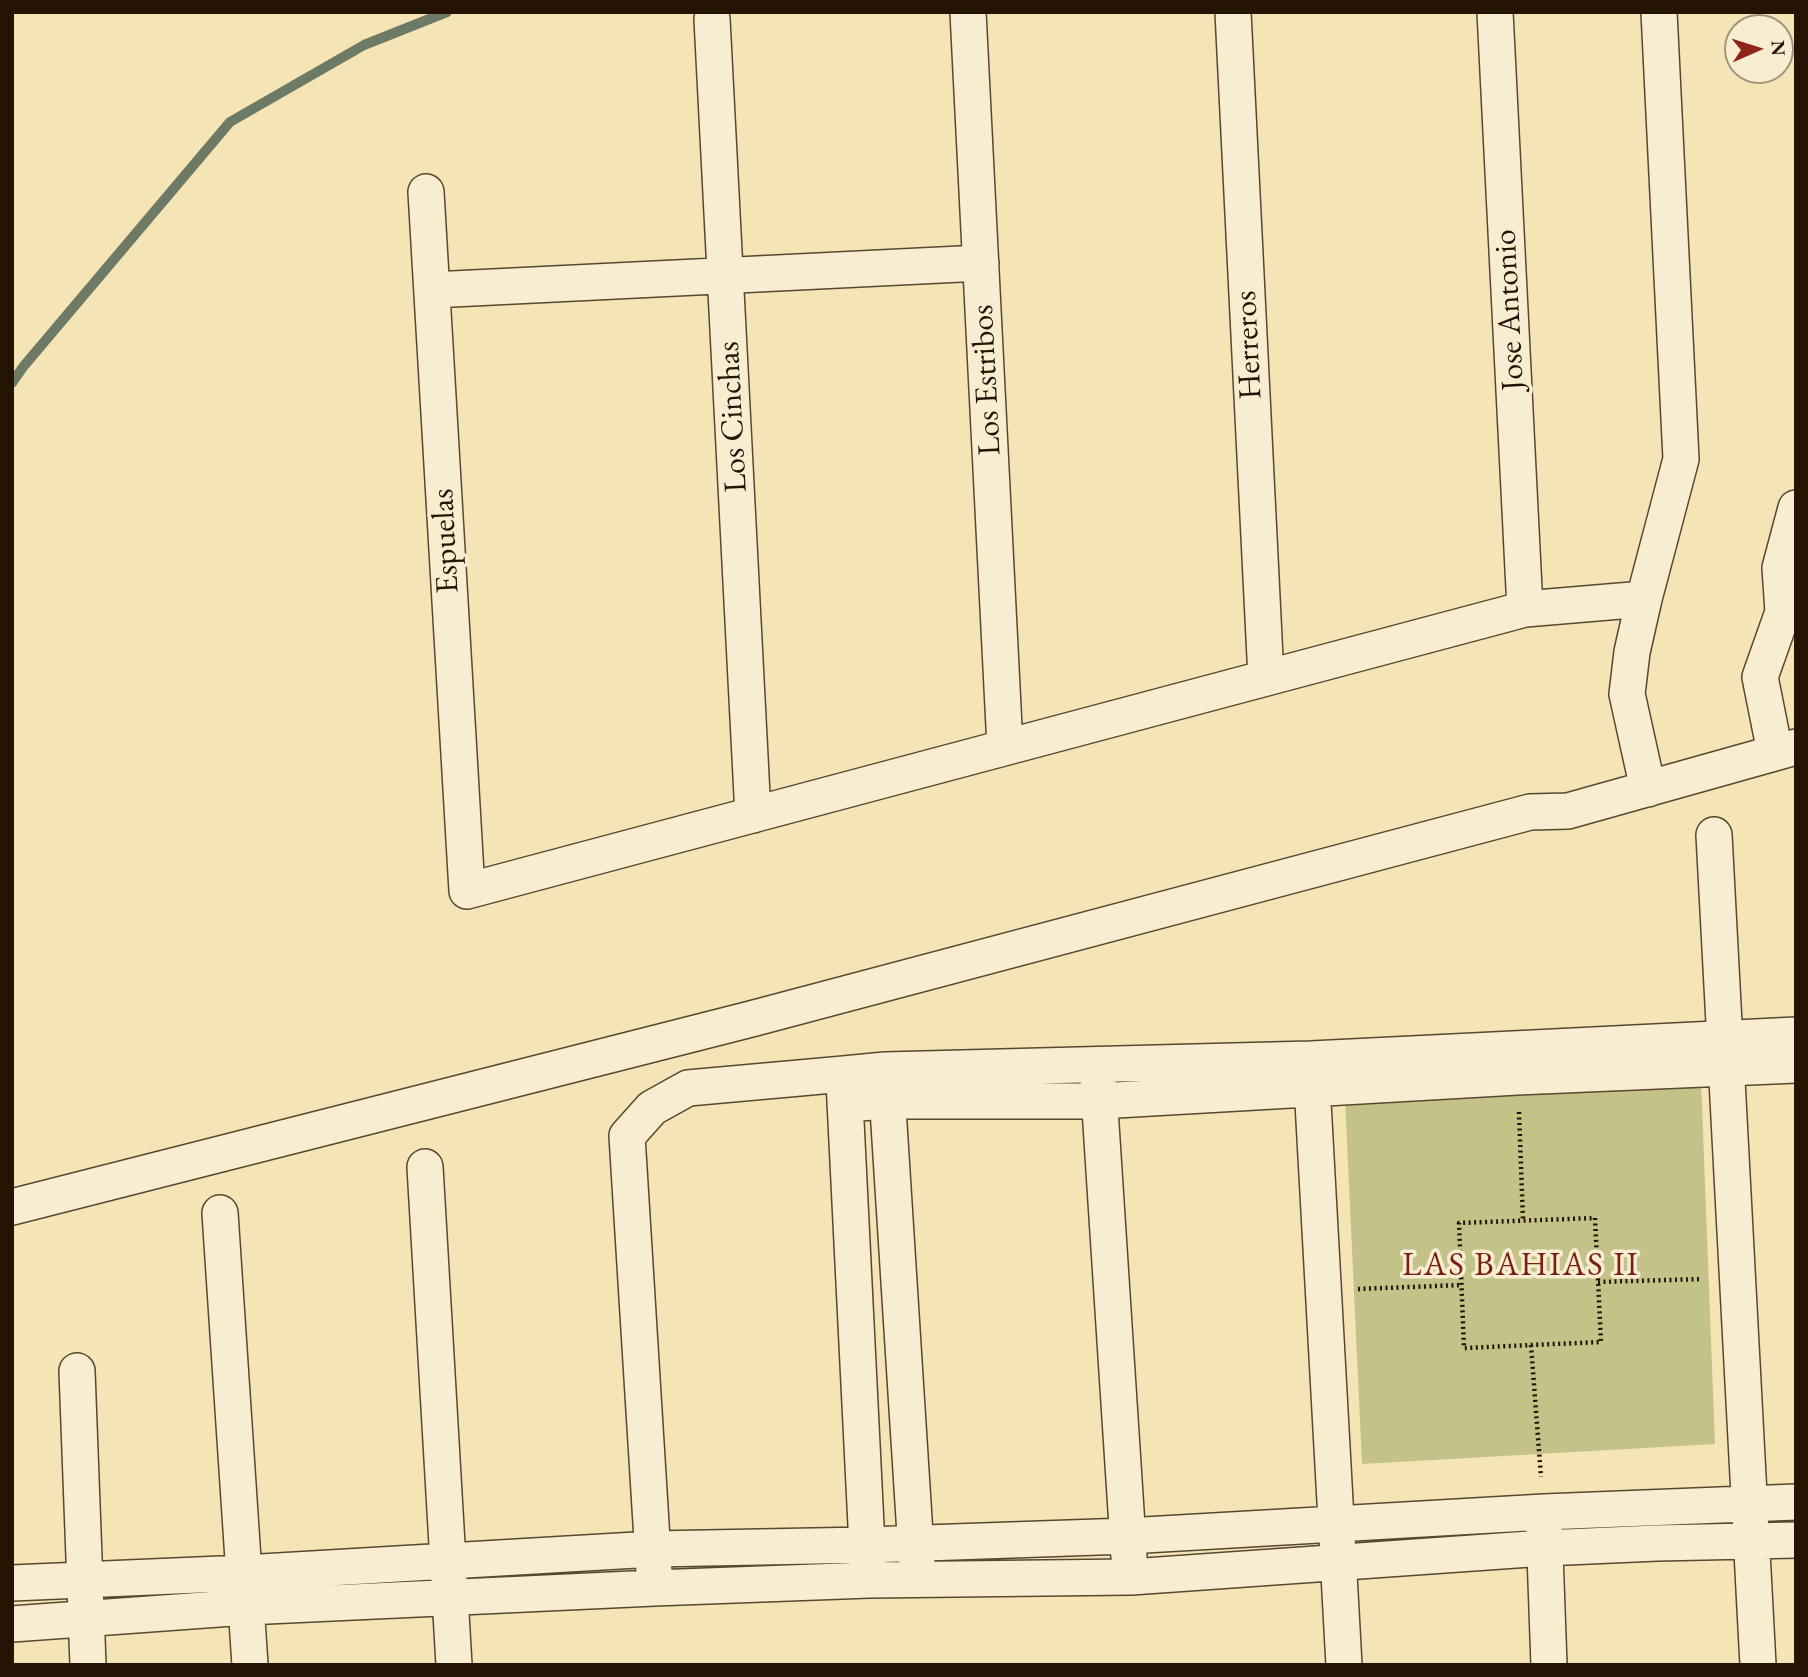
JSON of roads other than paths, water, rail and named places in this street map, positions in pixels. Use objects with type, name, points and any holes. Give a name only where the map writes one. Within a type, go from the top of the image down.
[{"type":"street","name":"Los Estribos","points":[[968,12],[1005,747]]},
{"type":"street","name":"Herreros","points":[[1233,12],[1266,678]]},
{"type":"street","name":"Jose Antonio","points":[[1495,12],[1525,609]]},
{"type":"street","points":[[1645,777],[1627,694],[1632,652],[1644,599],[1681,459],[1659,12]]},
{"type":"street","name":"Los Cinchas","points":[[712,19],[753,815]]},
{"type":"street","name":"Espuelas","points":[[426,192],[467,891],[753,815]]},
{"type":"street","points":[[432,290],[981,263]]},
{"type":"street","points":[[12,1207],[751,1020],[1530,812],[1568,811],[1645,777],[1784,739],[1760,677],[1789,624],[1780,568],[1796,508]]},
{"type":"street","points":[[753,815],[1525,609],[1644,599]]},
{"type":"street","points":[[1714,835],[1758,1665]]},
{"type":"street","points":[[886,1086],[1099,1101],[1311,1074],[1726,1053],[1796,1035]]},
{"type":"street","points":[[1726,1053],[1796,1065]]},
{"type":"street","points":[[654,1588],[628,1136],[652,1108],[688,1088],[844,1089],[1097,1064],[1311,1074]]},
{"type":"street","points":[[1097,1064],[1131,1577]]},
{"type":"street","points":[[1311,1074],[1345,1665]]},
{"type":"street","points":[[886,1086],[918,1581]]},
{"type":"street","points":[[844,1089],[869,1580]]},
{"type":"street","points":[[425,1167],[454,1665]]},
{"type":"street","points":[[220,1213],[250,1665]]},
{"type":"street","points":[[854,1303],[900,1301]]},
{"type":"street","points":[[77,1371],[88,1665]]},
{"type":"street","points":[[12,1583],[244,1573],[653,1549],[1127,1536],[1544,1512],[1796,1502]]},
{"type":"street","points":[[1544,1512],[1549,1665]]},
{"type":"street","points":[[12,1624],[246,1607],[654,1588],[869,1580],[1131,1577],[1544,1548],[1796,1539]]},
{"type":"waterway","points":[[12,383],[230,122],[364,45],[447,12]]},
{"type":"district","name":"LAS BAHIAS II","points":[[1521,1266]]}]
